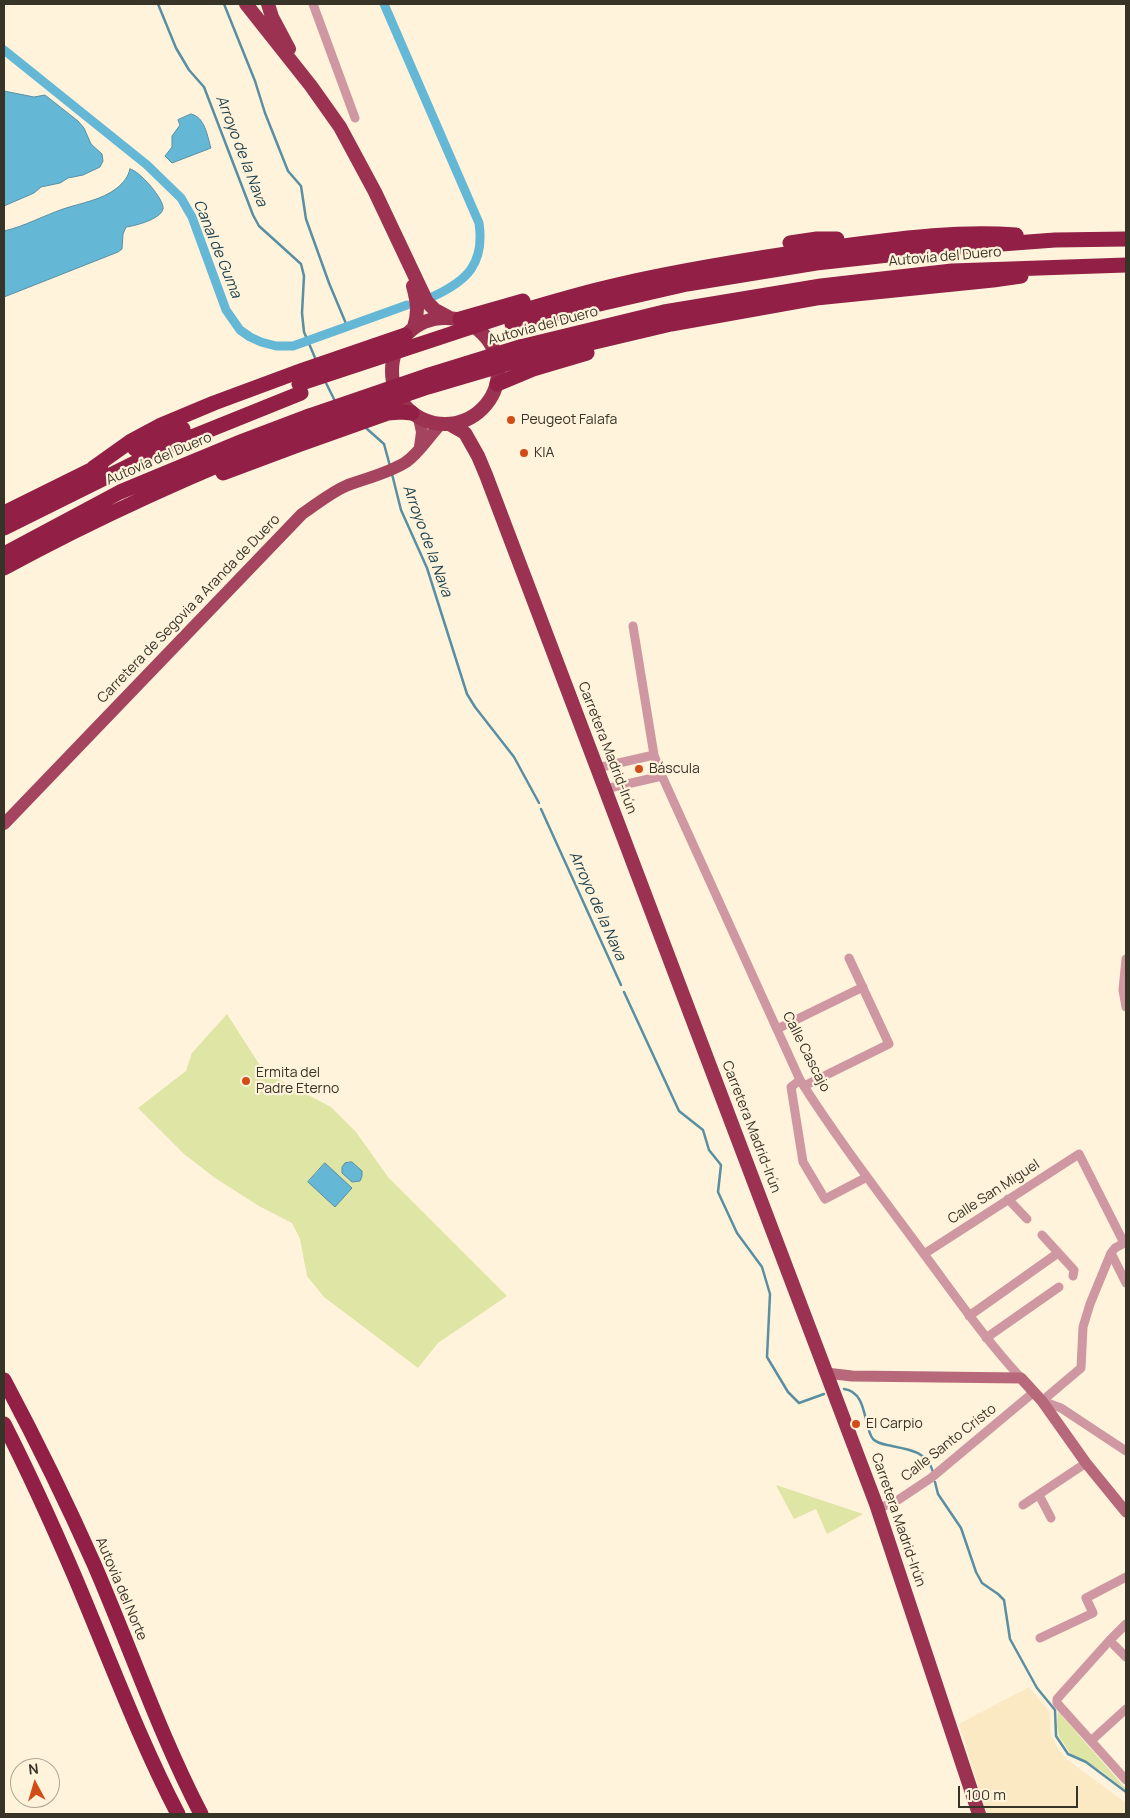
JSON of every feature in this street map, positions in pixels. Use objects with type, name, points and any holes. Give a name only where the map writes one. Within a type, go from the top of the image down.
[{"type":"highway","points":[[97,520],[178,488],[238,468],[332,432],[388,414],[401,412],[429,422],[445,424],[463,421],[475,415],[488,401],[497,384],[499,368],[495,352],[487,338],[475,326],[435,310],[427,302],[361,165],[340,127],[311,86],[246,4]]},
{"type":"highway","points":[[268,4],[278,29],[311,86]]},
{"type":"highway","points":[[511,319],[616,285],[695,269],[868,243],[915,237],[986,233],[1060,240]]},
{"type":"highway","points":[[4,513],[93,468],[157,439],[301,382],[341,356],[409,331],[424,321],[436,318],[454,318],[698,258],[817,239],[868,243]]},
{"type":"highway","name":"Autovía del Duero","points":[[4,528],[301,382],[511,319],[687,284],[882,255],[1060,240],[1126,239]]},
{"type":"highway","points":[[401,249],[418,305],[417,316],[395,350],[391,367],[393,384],[400,401],[415,416]]},
{"type":"highway","name":"Autovía del Duero","points":[[5,564],[120,492],[243,441],[310,422],[426,376],[521,353],[664,312],[821,286],[952,270],[1126,265]]},
{"type":"highway","points":[[521,353],[816,298],[993,280],[1041,272],[1059,266]]},
{"type":"highway","points":[[497,384],[533,369],[588,353],[786,312],[832,297]]},
{"type":"highway","name":"Carretera Madrid-Irún","points":[[475,415],[474,429],[478,456]]},
{"type":"highway","points":[[5,564],[310,422]]},
{"type":"highway","name":"Carretera Madrid-Irún","points":[[445,424],[465,433],[478,456],[878,1509],[979,1814]]},
{"type":"highway","name":"Autovía del Norte","points":[[4,1380],[36,1440],[90,1555],[162,1731],[201,1814]]},
{"type":"highway","points":[[4,1424],[74,1574],[136,1725],[178,1814]]},
{"type":"main road","points":[[415,416],[422,432],[420,449]]},
{"type":"main road","name":"Carretera de Segovia a Aranda de Duero","points":[[4,824],[302,514],[324,498],[347,486],[404,463],[445,424]]},
{"type":"main road","points":[[826,1373],[852,1376],[1021,1378]]},
{"type":"main road","name":"Calle Cascajo","points":[[1021,1378],[1038,1397],[1086,1463],[1126,1512]]},
{"type":"street","points":[[312,4],[355,118]]},
{"type":"street","name":"Calle Cascajo","points":[[633,626],[654,755],[802,1083],[969,1316],[1021,1378]]},
{"type":"street","points":[[597,768],[654,755]]},
{"type":"street","points":[[605,789],[662,776]]},
{"type":"street","points":[[849,958],[889,1044],[791,1087],[803,1162],[825,1199],[868,1177]]},
{"type":"street","points":[[1126,959],[1123,990],[1126,1007]]},
{"type":"street","points":[[777,1029],[862,988]]},
{"type":"street","name":"Calle San Miguel","points":[[924,1254],[1079,1154],[1125,1243]]},
{"type":"street","points":[[1008,1199],[1027,1219]]},
{"type":"street","points":[[1042,1235],[1074,1270],[1073,1276]]},
{"type":"street","points":[[1125,1243],[1115,1248],[1111,1253],[1126,1283]]},
{"type":"street","points":[[969,1316],[1058,1253]]},
{"type":"street","name":"Calle Santo Cristo","points":[[878,1509],[898,1500],[931,1478],[1038,1397],[1081,1368],[1083,1327],[1090,1304],[1111,1253]]},
{"type":"street","points":[[986,1338],[1059,1287]]},
{"type":"street","points":[[1038,1397],[1066,1411],[1126,1452]]},
{"type":"street","points":[[1023,1505],[1086,1463]]},
{"type":"street","points":[[1039,1496],[1050,1518]]},
{"type":"street","points":[[1040,1638],[1093,1613],[1086,1598],[1126,1577]]},
{"type":"street","points":[[1126,1624],[1058,1699],[1057,1703],[1126,1780]]},
{"type":"street","points":[[1114,1645],[1126,1657]]},
{"type":"street","points":[[1092,1740],[1126,1709]]},
{"type":"shaded area","points":[[1029,1687],[1050,1712],[1050,1733],[1060,1752],[1066,1759],[1126,1803],[1126,1814],[987,1814],[959,1724]]},
{"type":"green space","points":[[227,1014],[259,1064],[274,1077],[331,1107],[356,1132],[388,1177],[507,1296],[438,1343],[418,1368],[324,1297],[307,1276],[300,1239],[292,1223],[259,1206],[215,1178],[184,1154],[138,1108],[186,1071],[192,1053]]},
{"type":"green space","points":[[776,1485],[863,1514],[827,1534],[816,1509],[794,1519]]},
{"type":"green space","points":[[1058,1711],[1126,1790],[1100,1770],[1070,1753],[1059,1736],[1057,1726]]},
{"type":"water","points":[[4,91],[34,97],[45,95],[78,121],[84,128],[91,144],[102,154],[103,161],[100,167],[83,175],[68,178],[60,183],[41,187],[34,193],[4,206]]},
{"type":"water","points":[[191,114],[196,116],[202,123],[207,132],[211,148],[172,163],[165,156],[172,147],[172,136],[180,125],[178,120]]},
{"type":"water","points":[[130,169],[139,174],[156,193],[163,205],[161,213],[147,221],[126,227],[123,234],[122,249],[118,252],[4,297],[4,231],[105,196],[122,184]]},
{"type":"water","points":[[352,1162],[362,1171],[360,1181],[352,1182],[342,1173],[342,1167],[345,1163]]},
{"type":"water","points":[[325,1163],[352,1188],[335,1207],[308,1182]]},
{"type":"waterway","name":"Arroyo de la Nava","points":[[158,4],[176,48],[189,70],[204,87],[253,215],[259,226],[301,264],[304,276],[302,313],[304,332],[316,360]]},
{"type":"waterway","points":[[224,4],[288,171],[301,186],[306,219],[347,326]]},
{"type":"waterway","name":"Canal de Guma","points":[[384,4],[479,223],[479,250],[471,269],[455,284],[432,297]]},
{"type":"waterway","name":"Canal de Guma","points":[[4,50],[147,165],[181,198],[192,217],[226,310],[240,330],[250,337],[276,346],[293,346],[407,305]]},
{"type":"waterway","name":"Arroyo de la Nava","points":[[325,381],[335,401]]},
{"type":"waterway","name":"Arroyo de la Nava","points":[[366,428],[384,444],[390,466]]},
{"type":"waterway","name":"Arroyo de la Nava","points":[[392,474],[401,510],[427,568],[467,694],[514,757],[539,803]]},
{"type":"waterway","name":"Arroyo de la Nava","points":[[541,809],[621,985]]},
{"type":"waterway","name":"Arroyo de la Nava","points":[[624,992],[679,1111],[703,1130],[709,1150],[721,1165],[718,1192],[737,1233],[762,1267],[770,1294],[767,1357],[788,1392],[799,1403],[824,1394]]},
{"type":"waterway","name":"Arroyo de la Nava","points":[[844,1389],[857,1396],[873,1439],[880,1443],[921,1455],[926,1459],[933,1472]]},
{"type":"waterway","name":"Arroyo de la Nava","points":[[935,1482],[938,1494],[961,1528],[976,1572],[982,1583],[1004,1600],[1010,1639],[1037,1688],[1055,1710],[1056,1736],[1068,1754],[1086,1762],[1126,1792]]},
{"type":"place","name":"Peugeot Falafa","points":[[511,420]]},
{"type":"place","name":"KIA","points":[[524,453]]},
{"type":"place","name":"Báscula","points":[[639,769]]},
{"type":"place","name":"Ermita del Padre Eterno","points":[[246,1081]]},
{"type":"place","name":"El Carpio","points":[[856,1424]]}]
